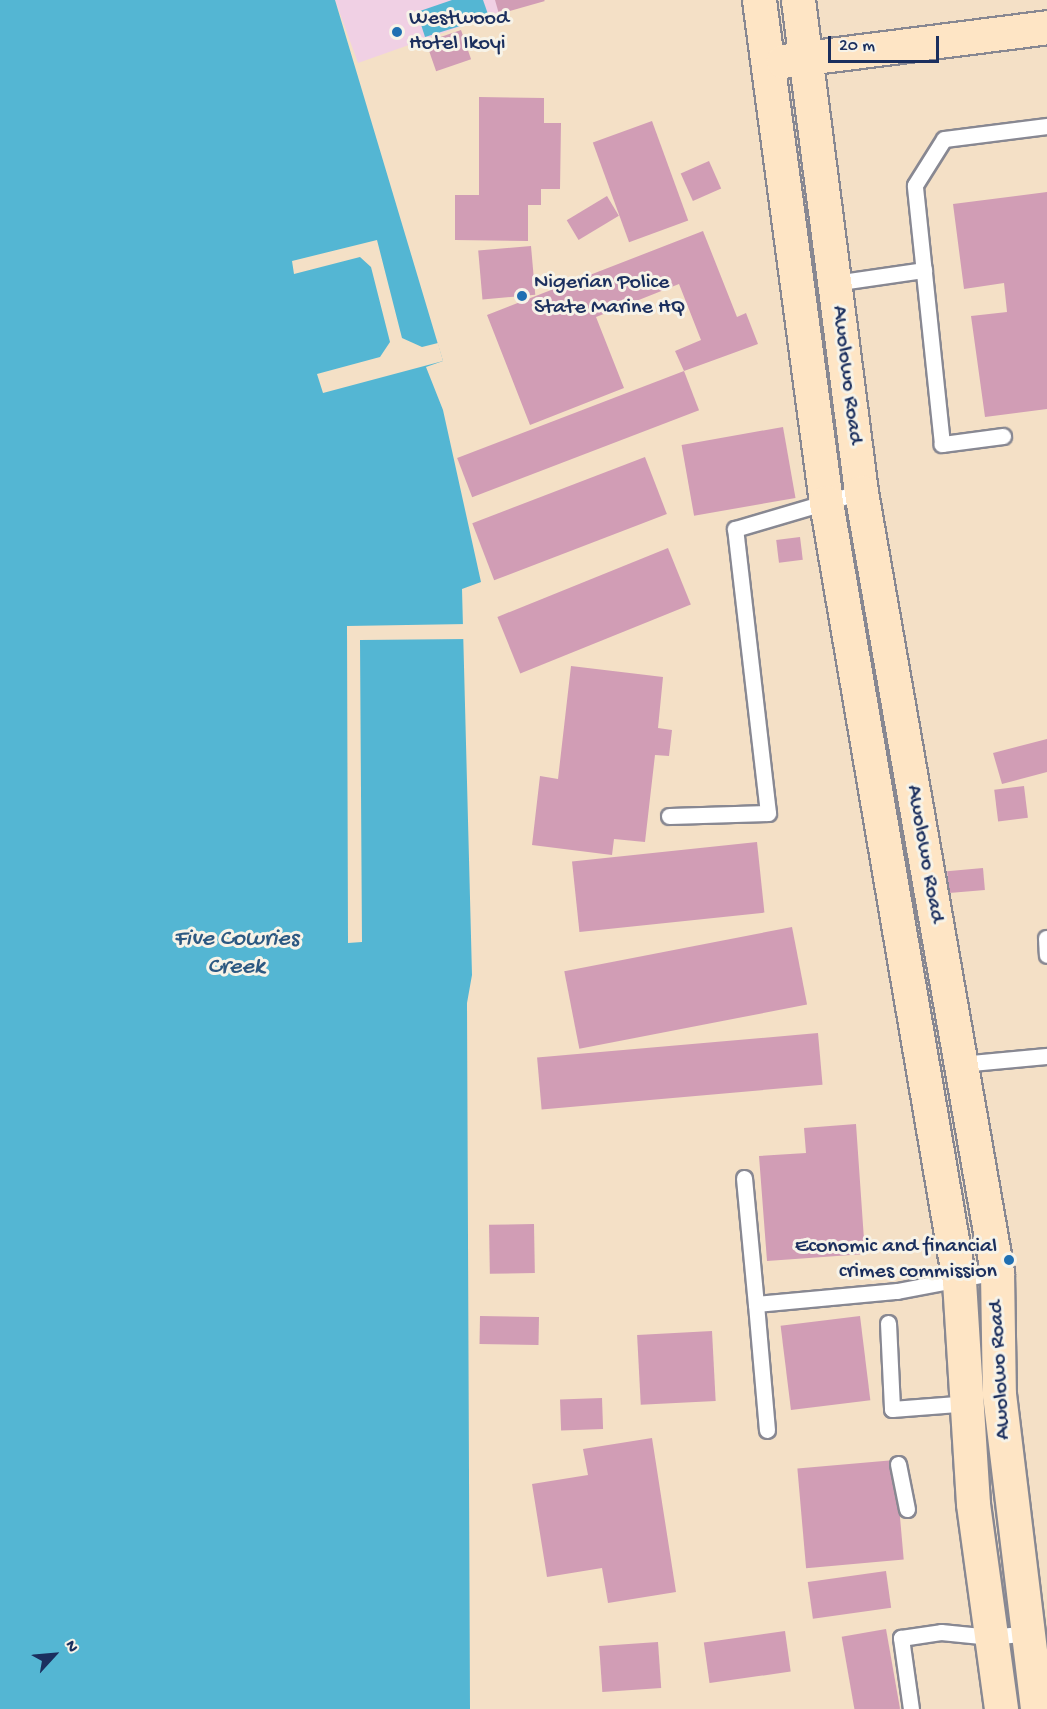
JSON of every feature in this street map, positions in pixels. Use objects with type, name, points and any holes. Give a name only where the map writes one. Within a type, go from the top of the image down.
[{"type":"main road","name":"Awolowo Road","points":[[759,0],[826,502],[959,1281],[965,1405],[1001,1709]]},
{"type":"main road","name":"Awolowo Road","points":[[798,0],[861,492],[997,1272],[999,1394],[1037,1709]]},
{"type":"main road","points":[[766,62],[1047,27]]},
{"type":"lane","points":[[1003,436],[942,444],[915,185],[945,138],[1047,126]]},
{"type":"lane","points":[[834,283],[924,270]]},
{"type":"lane","points":[[669,816],[768,813],[735,529],[861,492]]},
{"type":"lane","points":[[1046,938],[1047,955]]},
{"type":"lane","points":[[960,1064],[1047,1056]]},
{"type":"lane","points":[[744,1178],[767,1430]]},
{"type":"lane","points":[[756,1304],[959,1281],[997,1272]]},
{"type":"lane","points":[[888,1323],[892,1409],[965,1405],[999,1394]]},
{"type":"lane","points":[[898,1464],[907,1509]]},
{"type":"lane","points":[[911,1709],[901,1638],[941,1632],[991,1637],[1027,1633]]},
{"type":"shaded area","name":"Westwood Hotel Ikoyi","points":[[335,0],[536,0],[358,63]]},
{"type":"water","name":"Five Cowries Creek","points":[[0,0],[335,0],[443,361],[426,367],[443,410],[481,582],[462,589],[472,975],[467,1003],[470,1709],[0,1709]]},
{"type":"water","points":[[452,0],[483,0],[489,17],[425,37],[417,12]]},
{"type":"pier","points":[[377,240],[402,338],[422,347],[438,343],[443,361],[323,393],[317,374],[380,357],[390,342],[371,267],[360,257],[294,274],[292,261]]},
{"type":"pier","points":[[467,624],[468,639],[360,640],[362,942],[348,943],[347,626]]},
{"type":"building","points":[[495,0],[544,0],[545,1],[499,14]]},
{"type":"building","points":[[461,30],[471,59],[436,71],[426,42]]},
{"type":"building","points":[[479,97],[544,98],[544,123],[561,123],[560,189],[541,189],[541,205],[528,205],[528,241],[455,240],[455,195],[479,195]]},
{"type":"building","points":[[652,121],[688,221],[629,242],[593,143]]},
{"type":"building","points":[[709,161],[721,188],[693,201],[681,174]]},
{"type":"building","points":[[1047,192],[1047,409],[985,417],[971,316],[1007,312],[1004,283],[964,289],[953,204]]},
{"type":"building","points":[[607,196],[619,216],[579,240],[567,220]]},
{"type":"building","points":[[703,231],[737,317],[746,313],[758,344],[684,371],[675,351],[701,340],[679,284],[596,317],[624,388],[530,425],[487,315]]},
{"type":"building","points":[[531,246],[535,295],[482,299],[478,251]]},
{"type":"building","points":[[684,371],[699,410],[472,497],[457,458]]},
{"type":"building","points":[[783,427],[796,498],[694,516],[682,445]]},
{"type":"building","points":[[645,457],[667,514],[494,580],[472,523]]},
{"type":"building","points":[[800,537],[803,560],[779,563],[776,540]]},
{"type":"building","points":[[668,548],[691,605],[520,673],[497,617]]},
{"type":"building","points":[[571,666],[663,677],[658,728],[672,730],[669,756],[655,755],[645,842],[614,839],[612,855],[532,845],[540,776],[558,779]]},
{"type":"building","points":[[1047,739],[1047,772],[1002,784],[993,753]]},
{"type":"building","points":[[1024,786],[1028,818],[998,821],[994,790]]},
{"type":"building","points":[[757,842],[764,913],[579,932],[572,861]]},
{"type":"building","points":[[983,868],[985,890],[949,893],[947,871]]},
{"type":"building","points":[[792,927],[807,1005],[579,1049],[564,971]]},
{"type":"building","points":[[818,1033],[823,1085],[542,1109],[537,1058]]},
{"type":"building","points":[[856,1124],[865,1254],[767,1261],[759,1156],[806,1153],[804,1128]]},
{"type":"building","points":[[534,1224],[535,1273],[490,1274],[489,1225]]},
{"type":"building","points":[[480,1316],[539,1317],[539,1345],[480,1344]]},
{"type":"building","points":[[860,1316],[870,1400],[791,1410],[781,1326]]},
{"type":"building","points":[[712,1331],[716,1401],[641,1405],[637,1335]]},
{"type":"building","points":[[602,1398],[603,1429],[561,1430],[560,1399]]},
{"type":"building","points":[[652,1438],[676,1592],[608,1603],[602,1568],[547,1577],[532,1484],[588,1475],[583,1449]]},
{"type":"building","points":[[895,1460],[904,1560],[806,1568],[797,1469]]},
{"type":"building","points":[[886,1571],[891,1608],[813,1619],[808,1582]]},
{"type":"building","points":[[886,1629],[900,1709],[854,1709],[842,1637]]},
{"type":"building","points":[[785,1631],[791,1672],[710,1683],[704,1642]]},
{"type":"building","points":[[658,1642],[661,1688],[602,1692],[599,1646]]},
{"type":"place","name":"Westwood Hotel Ikoyi","points":[[397,32]]},
{"type":"place","name":"Nigerian Police State Marine HQ","points":[[522,296]]},
{"type":"place","name":"Economic and financial crimes commission","points":[[1009,1260]]}]
